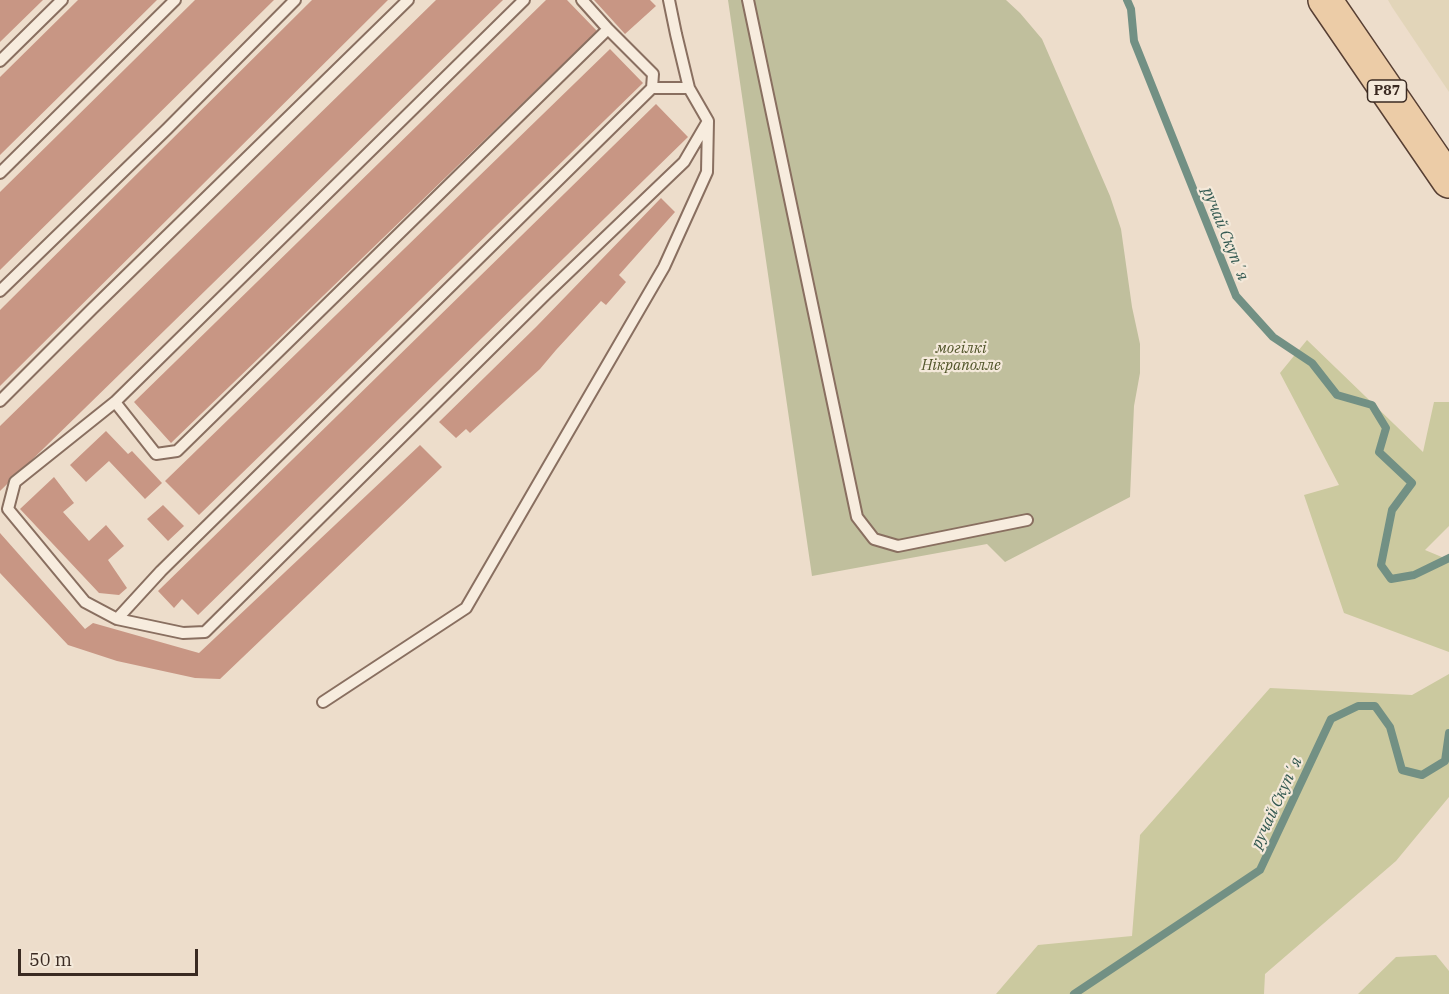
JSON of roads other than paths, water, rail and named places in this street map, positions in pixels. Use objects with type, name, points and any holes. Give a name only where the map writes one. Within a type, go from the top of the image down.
[{"type":"main road","name":"Р87","points":[[1325,0],[1449,181]]},
{"type":"lane","points":[[0,61],[62,0]]},
{"type":"lane","points":[[0,173],[175,0]]},
{"type":"lane","points":[[0,291],[167,129],[295,0]]},
{"type":"lane","points":[[0,400],[408,0]]},
{"type":"lane","points":[[524,0],[115,402],[15,482],[8,509],[85,602],[117,619],[183,633],[205,632],[538,302],[684,162],[708,121]]},
{"type":"lane","points":[[117,619],[161,571],[652,88],[653,74],[582,0]]},
{"type":"lane","points":[[323,702],[466,608],[664,267],[706,172],[708,121],[689,88],[669,0]]},
{"type":"lane","points":[[748,0],[857,517],[874,539],[898,546],[1027,520]]},
{"type":"lane","points":[[115,402],[156,454],[177,451],[608,29]]},
{"type":"lane","points":[[652,88],[689,88]]},
{"type":"waterway","name":"ручай Скупʼя","points":[[1127,0],[1131,9],[1134,41],[1236,296],[1273,337],[1312,363],[1337,395],[1372,405],[1386,428],[1379,452],[1412,483],[1392,510],[1381,565],[1391,579],[1414,575],[1449,558]]},
{"type":"waterway","name":"ручай Скупʼя","points":[[1074,994],[1260,870],[1331,719],[1358,706],[1375,706],[1390,727],[1402,770],[1422,775],[1445,761],[1449,733]]},
{"type":"park label","name":"могілкі Нікраполле","points":[[961,358]]}]
